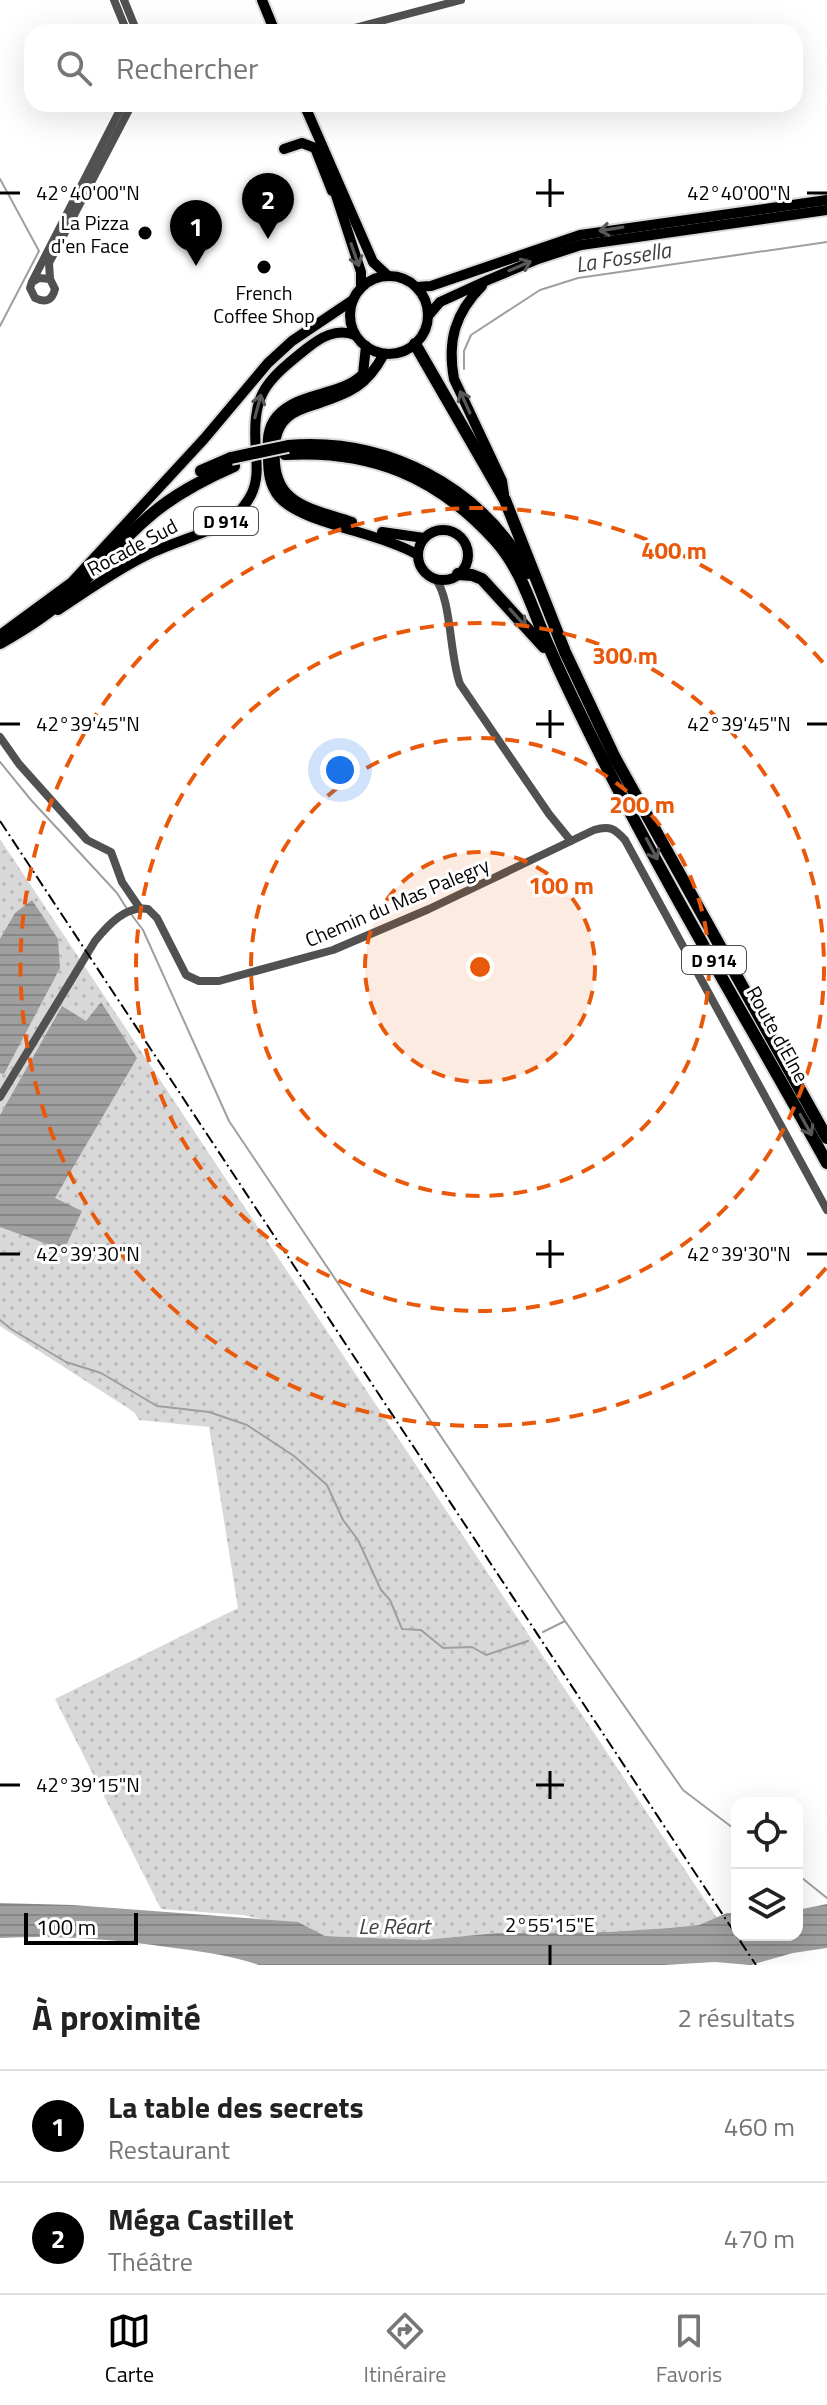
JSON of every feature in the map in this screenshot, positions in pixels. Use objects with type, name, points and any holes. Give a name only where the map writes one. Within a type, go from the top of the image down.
[{"type":"highway","points":[[415,344],[505,500],[552,618]]},
{"type":"highway","name":"D 914","points":[[116,536],[167,492],[194,474],[232,462],[327,444],[361,449],[391,458],[438,479],[461,495],[498,529],[519,557],[552,618]]},
{"type":"highway","name":"D 914","points":[[287,450],[358,457],[391,466],[438,490],[481,526],[510,560],[524,585],[548,646],[601,756]]},
{"type":"highway","name":"D 914","points":[[0,644],[41,618],[68,596],[145,519],[232,462]]},
{"type":"highway","points":[[453,577],[472,575],[482,579],[542,643],[590,741],[601,756]]},
{"type":"highway","name":"Route d'Elne","points":[[552,618],[615,758],[827,1138]]},
{"type":"highway","name":"Route d'Elne","points":[[601,756],[827,1163]]},
{"type":"highway","points":[[793,1077],[827,1130]]},
{"type":"main road","points":[[262,0],[272,24]]},
{"type":"main road","points":[[307,112],[373,262],[388,276]]},
{"type":"main road","points":[[319,139],[344,223]]},
{"type":"main road","points":[[284,149],[302,143],[315,148],[361,272],[361,287]]},
{"type":"main road","points":[[417,287],[427,305],[428,316],[425,330],[415,344],[400,352],[384,354],[366,346],[355,335],[350,318],[353,300],[361,287],[373,279],[398,277],[417,287],[431,286],[580,235],[827,200]]},
{"type":"main road","points":[[428,316],[440,302],[488,280],[581,245],[827,210]]},
{"type":"main road","points":[[488,280],[468,300],[459,315],[453,333],[452,365],[454,379],[502,481],[505,500]]},
{"type":"main road","name":"Rocade Sud","points":[[0,635],[62,591],[116,536],[268,363],[292,341],[353,300]]},
{"type":"main road","name":"Rocade Sud","points":[[0,644],[21,635],[144,556],[232,519],[251,496],[256,481],[254,425],[257,404],[264,389],[277,372],[333,332],[344,331],[355,335]]},
{"type":"main road","name":"D 914","points":[[366,346],[363,374],[353,384],[287,407],[277,417],[267,439],[268,473],[279,497],[290,508],[381,537],[418,555]]},
{"type":"main road","points":[[384,354],[365,382],[353,392],[304,408],[282,423],[274,450],[276,477],[288,497],[297,503],[382,532],[424,538],[438,530],[448,530],[460,537],[467,548],[467,561],[453,577],[435,578],[426,574],[418,555],[424,538]]},
{"type":"street","points":[[114,0],[124,24]]},
{"type":"street","points":[[124,0],[134,24]]},
{"type":"street","points":[[370,24],[461,0]]},
{"type":"street","points":[[119,112],[32,282],[31,294],[41,301],[49,300],[54,295],[49,263],[128,112]]},
{"type":"street","points":[[32,282],[39,278],[50,279]]},
{"type":"street","points":[[445,601],[453,577]]},
{"type":"street","points":[[435,578],[445,601],[454,665],[460,684],[571,841],[609,827],[625,840],[827,1210]]},
{"type":"street","points":[[0,737],[19,764],[87,840],[111,852],[122,882],[137,908],[109,923],[95,941],[0,1097]]},
{"type":"street","name":"Chemin du Mas Palegry","points":[[137,908],[148,909],[157,918],[186,975],[199,981],[219,981],[333,950],[429,909],[571,841]]},
{"type":"shaded area","points":[[0,839],[717,1918],[699,1925],[668,1928],[497,1933],[423,1940],[325,1936],[309,1928],[243,1915],[161,1909],[55,1699],[238,1608],[209,1427],[139,1420],[134,1412],[0,1326]]},
{"type":"shaded area","points":[[32,900],[58,939],[60,968],[4,1074],[0,1073],[0,939],[15,913]]},
{"type":"shaded area","points":[[101,1002],[137,1058],[55,1198],[82,1211],[64,1250],[0,1227],[0,1115],[62,1006],[86,1021]]},
{"type":"shaded area","points":[[0,1903],[73,1905],[298,1922],[325,1936],[423,1940],[497,1933],[668,1928],[699,1925],[731,1913],[731,1941],[803,1941],[803,1909],[827,1904],[827,1948],[793,1953],[751,1965],[715,1962],[664,1965],[259,1965],[214,1954],[125,1942],[63,1937],[0,1938]]},
{"type":"waterway","points":[[0,179],[39,251],[0,326]]},
{"type":"waterway","name":"La Fossella","points":[[464,369],[464,351],[471,335],[540,290],[578,278],[827,242]]},
{"type":"waterway","points":[[0,762],[117,893],[127,909]]},
{"type":"waterway","points":[[131,914],[143,930],[229,1121],[565,1621]]},
{"type":"waterway","points":[[0,1320],[66,1362],[101,1373],[157,1406],[209,1412],[247,1425],[294,1456],[327,1485],[343,1520],[358,1540],[381,1590],[390,1600],[402,1629],[421,1630],[443,1648],[472,1647],[486,1655],[528,1641]]},
{"type":"waterway","points":[[543,1632],[565,1621],[683,1790],[731,1826]]},
{"type":"waterway","points":[[803,1879],[827,1898]]},
{"type":"railway","points":[[0,821],[756,1965]]},
{"type":"place","name":"La Pizza d'en Face","points":[[145,233]]},
{"type":"place","name":"Méga Castillet","points":[[268,239]]},
{"type":"place","name":"La table des secrets","points":[[196,266]]},
{"type":"place","name":"French Coffee Shop","points":[[264,267]]},
{"type":"water label","name":"Le Réart","points":[[394,1926]]}]
